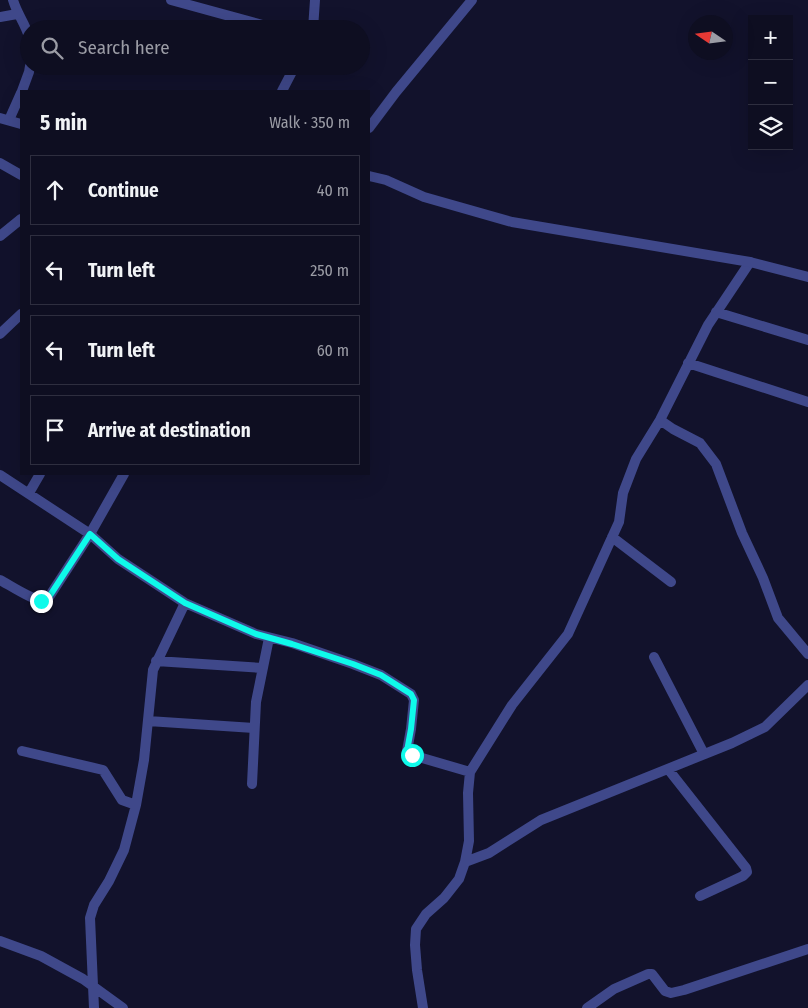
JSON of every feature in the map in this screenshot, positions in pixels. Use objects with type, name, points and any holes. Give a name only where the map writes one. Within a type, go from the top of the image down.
[{"type":"street","points":[[13,0],[17,14],[22,20]]},
{"type":"street","points":[[171,0],[244,20]]},
{"type":"street","points":[[314,20],[315,0]]},
{"type":"street","points":[[370,127],[472,0]]},
{"type":"street","points":[[0,17],[17,14]]},
{"type":"street","points":[[23,90],[28,75]]},
{"type":"street","points":[[283,90],[290,75]]},
{"type":"street","points":[[20,95],[4,119],[20,124]]},
{"type":"street","points":[[0,163],[20,174]]},
{"type":"street","points":[[370,176],[386,180],[424,197],[512,222],[750,262],[808,277]]},
{"type":"street","points":[[0,236],[20,220]]},
{"type":"street","points":[[423,1008],[417,970],[416,929],[426,914],[444,898],[459,879],[465,862],[469,840],[468,793],[470,772],[512,705],[568,634],[619,522],[623,493],[636,459],[660,420],[708,325],[750,262]]},
{"type":"street","points":[[716,312],[808,340]]},
{"type":"street","points":[[0,334],[20,315]]},
{"type":"street","points":[[688,363],[808,402]]},
{"type":"street","points":[[660,420],[700,444],[716,464],[742,533],[764,578],[778,618],[808,654]]},
{"type":"street","points":[[0,475],[90,534],[118,559],[185,603],[256,634],[353,664],[381,675],[406,690],[414,700],[407,751],[412,755],[470,772]]},
{"type":"street","points":[[29,493],[39,475]]},
{"type":"street","points":[[0,580],[44,602],[67,571],[123,475]]},
{"type":"street","points":[[612,537],[670,582]]},
{"type":"street","points":[[94,1008],[90,918],[94,905],[109,881],[124,850],[136,805],[144,760],[153,670],[185,603]]},
{"type":"street","points":[[252,784],[256,702],[269,638]]},
{"type":"street","points":[[654,657],[704,754]]},
{"type":"street","points":[[156,661],[263,668]]},
{"type":"street","points":[[465,862],[489,852],[541,820],[732,743],[765,727],[808,685]]},
{"type":"street","points":[[148,721],[254,728]]},
{"type":"street","points":[[22,751],[103,770],[122,800],[136,805]]},
{"type":"street","points":[[668,769],[746,868],[747,872],[743,876],[700,896]]},
{"type":"street","points":[[0,941],[41,956],[83,979],[123,1008]]},
{"type":"street","points":[[587,1008],[614,989],[648,974],[652,974],[665,992],[671,993],[808,949]]},
{"type":"route","points":[[41,601],[47,600],[90,534],[118,559],[185,603],[256,634],[353,664],[381,675],[402,687],[411,694],[414,700],[407,751],[412,755]]}]
